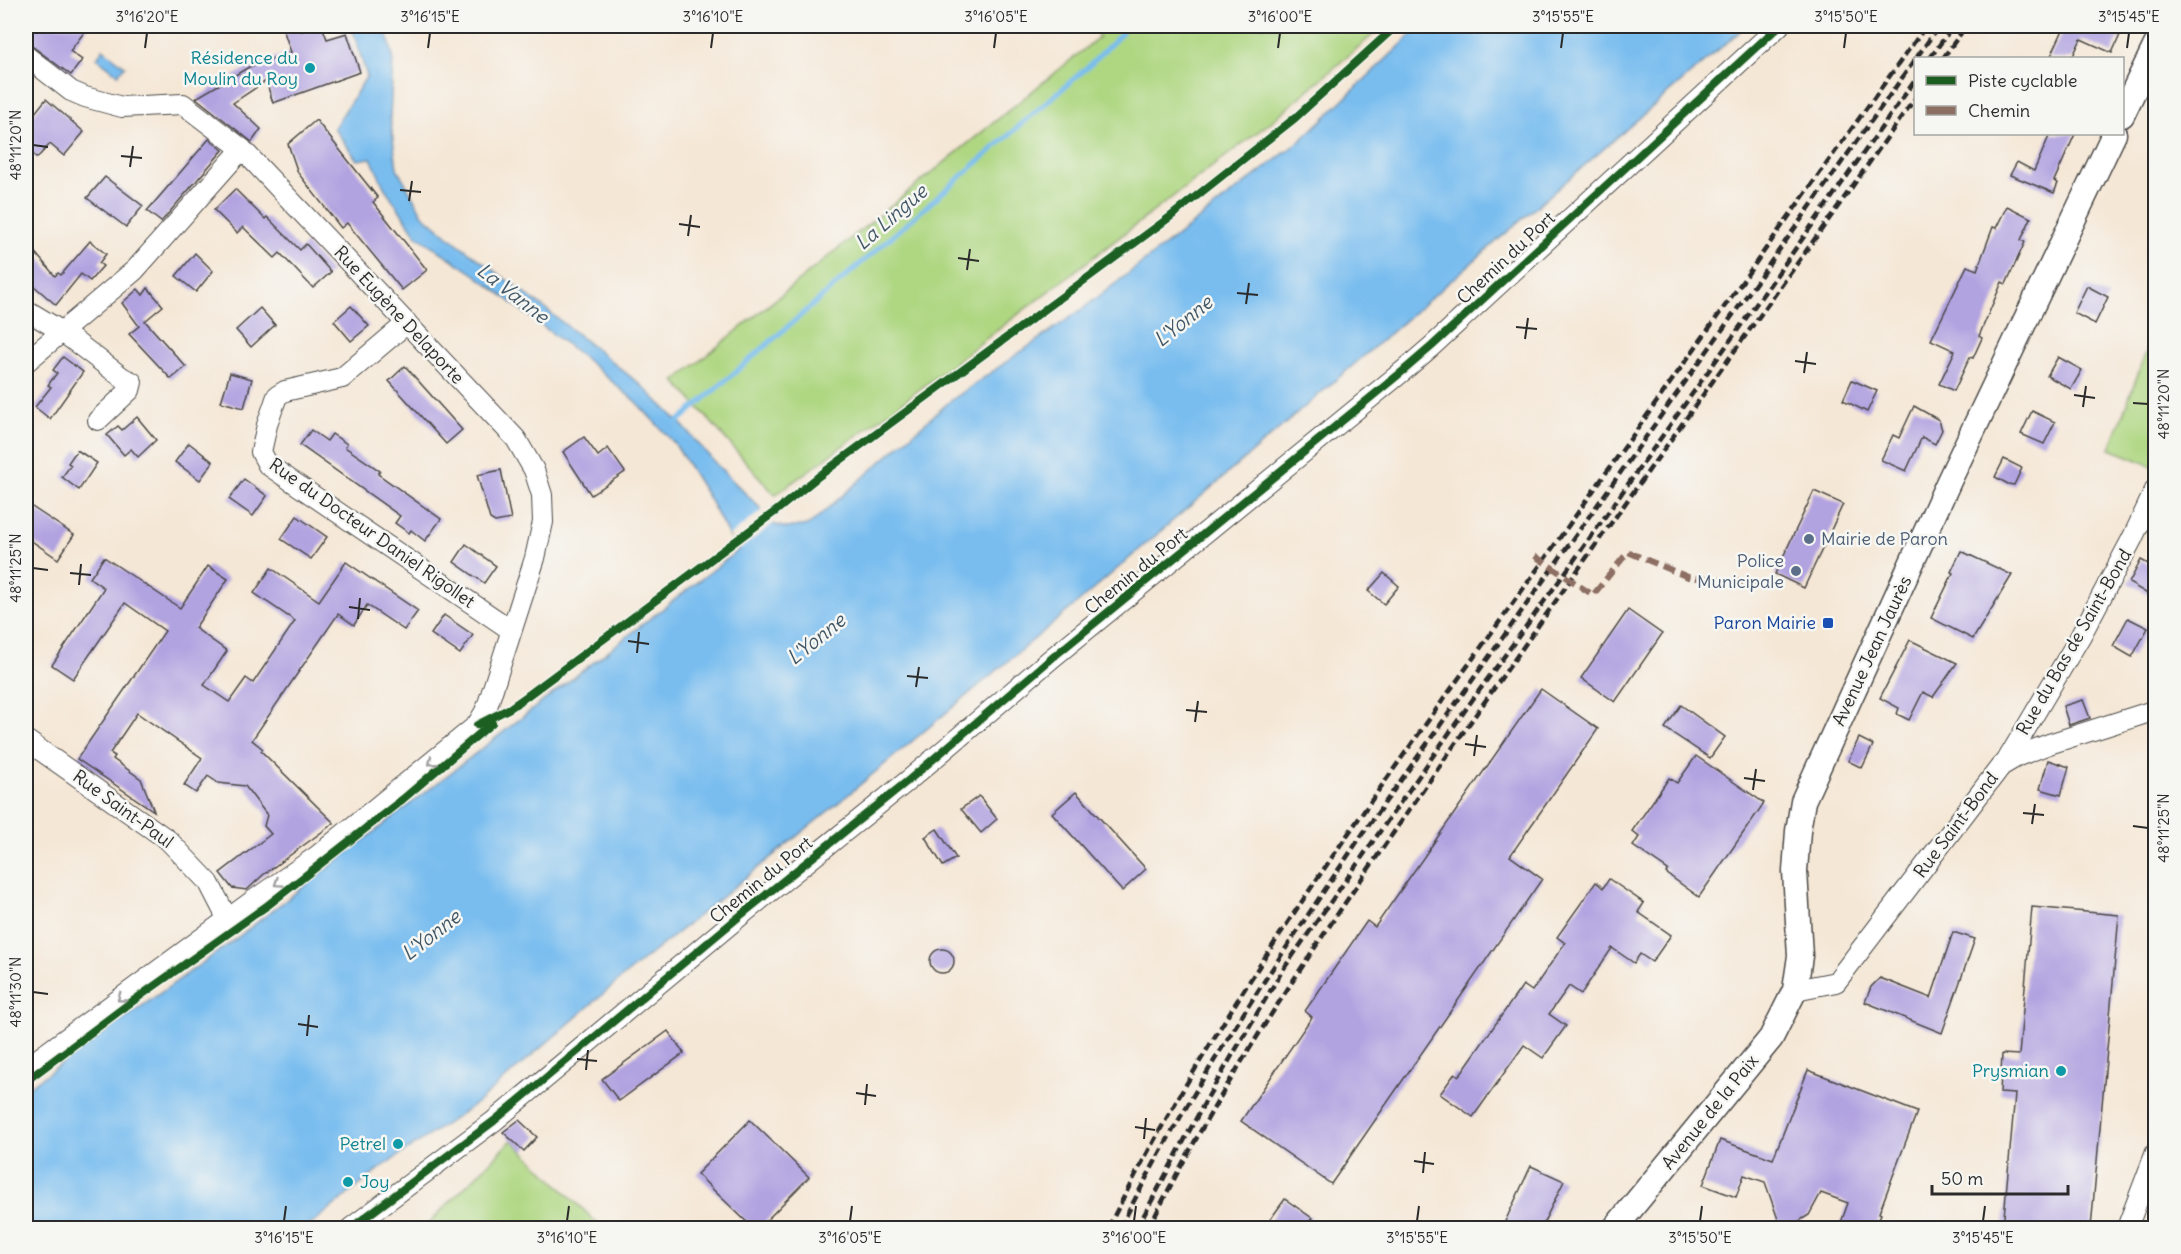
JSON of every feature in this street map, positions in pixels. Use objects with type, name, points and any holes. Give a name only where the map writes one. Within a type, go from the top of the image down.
[{"type":"main road","points":[[2124,112],[2156,45]]},
{"type":"main road","name":"Avenue Jean Jaurès","points":[[1795,990],[1800,956],[1795,871],[1803,801],[1949,481],[2114,135]]},
{"type":"main road","name":"Avenue de la Paix","points":[[1615,1228],[1771,1038],[1795,990]]},
{"type":"street","name":"Chemin du Port","points":[[351,1228],[494,1121],[1432,346],[1779,26]]},
{"type":"street","name":"Rue Eugène Delaporte","points":[[26,56],[70,91],[85,97],[122,107],[183,104],[242,149],[516,439],[534,470],[542,495],[543,522],[535,558],[486,710],[477,725],[317,856],[228,921]]},
{"type":"street","points":[[26,362],[135,270],[242,149]]},
{"type":"street","points":[[26,310],[61,331],[123,378],[132,382],[130,390],[98,420]]},
{"type":"street","name":"Rue du Docteur Daniel Rigollet","points":[[407,323],[342,378],[285,391],[277,396],[267,424],[261,452],[268,465],[511,630]]},
{"type":"street","name":"Rue du Bas de Saint-Bond","points":[[2006,762],[2080,637],[2156,488]]},
{"type":"street","name":"Rue Saint-Bond","points":[[1795,990],[1836,982],[2006,762],[2049,744],[2156,710]]},
{"type":"street","name":"Rue Saint-Paul","points":[[26,740],[168,840],[209,883],[228,921]]},
{"type":"street","points":[[26,1068],[228,921]]},
{"type":"street","points":[[2127,1228],[2155,1156]]},
{"type":"green space","points":[[1093,26],[1383,26],[1271,122],[899,405],[775,495],[675,381],[1099,37]]},
{"type":"green space","points":[[2155,328],[2155,467],[2110,449]]},
{"type":"green space","points":[[512,1140],[602,1228],[424,1228]]},
{"type":"water","points":[[343,26],[385,26],[393,57],[390,117],[397,168],[423,215],[641,385],[683,426],[773,524],[786,528],[809,525],[949,402],[1085,307],[1300,141],[1421,26],[1746,26],[1081,600],[837,804],[625,975],[477,1103],[385,1165],[306,1228],[26,1228],[26,1089],[233,941],[740,549],[729,536],[675,444],[636,402],[583,357],[474,274],[417,236],[384,187],[371,158],[357,160],[334,128],[367,76],[352,28]]},
{"type":"water","points":[[103,49],[125,66],[118,74],[97,58]]},
{"type":"pier","points":[[764,509],[776,522],[740,549],[729,536]]},
{"type":"building","points":[[26,26],[89,26],[70,51],[82,60],[71,75],[26,44]]},
{"type":"building","points":[[282,26],[299,26],[301,31],[322,26],[327,39],[347,33],[360,72],[273,103],[266,81],[233,103],[261,129],[252,142],[196,98],[249,67],[291,52]]},
{"type":"building","points":[[2054,26],[2100,26],[2120,35],[2112,53],[2081,39],[2072,57],[2050,57],[2063,30]]},
{"type":"building","points":[[46,99],[84,132],[64,156],[50,144],[37,158],[26,148],[26,124]]},
{"type":"building","points":[[316,120],[378,198],[373,202],[427,270],[402,290],[347,223],[341,228],[298,173],[288,144]]},
{"type":"building","points":[[2050,135],[2075,135],[2054,181],[2058,183],[2054,193],[2010,175],[2017,162],[2034,171]]},
{"type":"building","points":[[209,139],[223,150],[161,222],[147,211]]},
{"type":"building","points":[[105,177],[143,206],[126,227],[87,198]]},
{"type":"building","points":[[235,189],[300,250],[306,244],[331,272],[313,288],[280,253],[275,258],[243,227],[237,233],[214,210]]},
{"type":"building","points":[[2007,206],[2031,218],[2021,240],[2025,242],[2006,284],[2002,282],[1979,336],[1982,338],[1954,391],[1939,384],[1955,351],[1931,340],[1967,266],[1977,270],[1993,227],[1996,228]]},
{"type":"building","points":[[90,241],[106,254],[99,263],[103,266],[90,281],[81,274],[56,305],[26,279],[26,242],[55,276],[58,273],[61,275]]},
{"type":"building","points":[[195,253],[213,271],[196,292],[176,276]]},
{"type":"building","points":[[2087,286],[2108,297],[2095,324],[2074,313]]},
{"type":"building","points":[[148,288],[163,306],[145,321],[186,367],[171,379],[129,334],[139,326],[122,303],[138,289],[143,295]]},
{"type":"building","points":[[351,306],[369,326],[351,341],[334,321]]},
{"type":"building","points":[[260,308],[275,325],[251,347],[236,330]]},
{"type":"building","points":[[63,357],[83,372],[50,419],[35,407],[51,387],[48,385],[57,373],[53,370]]},
{"type":"building","points":[[2058,357],[2082,370],[2071,389],[2047,376]]},
{"type":"building","points":[[405,366],[462,430],[446,444],[389,381]]},
{"type":"building","points":[[230,373],[252,379],[244,408],[221,402]]},
{"type":"building","points":[[1852,380],[1877,391],[1867,412],[1843,400]]},
{"type":"building","points":[[1914,406],[1939,420],[1942,430],[1935,444],[1922,437],[1906,471],[1881,460],[1893,435],[1899,438]]},
{"type":"building","points":[[2032,411],[2055,422],[2044,444],[2021,434]]},
{"type":"building","points":[[137,417],[156,440],[138,457],[131,449],[124,455],[107,435],[118,426],[122,430]]},
{"type":"building","points":[[311,430],[327,441],[332,434],[347,444],[345,447],[380,471],[378,474],[441,519],[425,541],[411,530],[409,533],[395,523],[400,516],[300,445]]},
{"type":"building","points":[[584,437],[598,456],[608,448],[625,472],[591,495],[563,452]]},
{"type":"building","points":[[189,443],[213,462],[200,480],[175,462]]},
{"type":"building","points":[[77,450],[97,463],[79,490],[62,477],[71,465],[68,463]]},
{"type":"building","points":[[2004,459],[2022,468],[2014,485],[1995,477]]},
{"type":"building","points":[[501,470],[511,519],[495,522],[490,519],[477,475]]},
{"type":"building","points":[[244,479],[267,496],[253,516],[229,499]]},
{"type":"building","name":"Mairie de Paron","points":[[1814,491],[1843,504],[1804,588],[1775,574]]},
{"type":"building","points":[[26,503],[74,535],[58,559],[26,537]]},
{"type":"building","points":[[297,516],[327,537],[311,559],[281,539]]},
{"type":"building","points":[[466,544],[496,566],[484,583],[454,562]]},
{"type":"building","points":[[1961,551],[2012,575],[1973,639],[1931,618]]},
{"type":"building","points":[[104,557],[180,608],[208,566],[228,579],[195,628],[227,651],[204,685],[229,702],[246,678],[253,683],[295,621],[254,593],[271,568],[319,601],[346,562],[418,611],[404,630],[367,605],[354,625],[338,614],[252,740],[334,823],[263,875],[247,890],[232,888],[220,873],[271,834],[264,826],[267,815],[245,786],[218,783],[208,776],[196,793],[184,785],[202,758],[137,713],[110,753],[115,756],[113,759],[141,779],[154,811],[77,759],[165,631],[125,603],[73,679],[52,665],[104,588],[90,578]]},
{"type":"building","points":[[2141,560],[2156,568],[2156,599],[2129,583]]},
{"type":"building","points":[[1384,573],[1399,586],[1384,604],[1368,591]]},
{"type":"building","points":[[1628,610],[1662,634],[1615,702],[1581,678]]},
{"type":"building","points":[[444,615],[473,635],[460,654],[431,634]]},
{"type":"building","points":[[2128,618],[2148,628],[2132,657],[2113,646]]},
{"type":"building","points":[[1910,640],[1957,663],[1933,697],[1923,692],[1909,720],[1897,714],[1899,708],[1880,698]]},
{"type":"building","points":[[1541,689],[1598,729],[1510,856],[1542,879],[1331,1184],[1241,1121],[1312,1017],[1305,1011],[1367,921],[1375,927]]},
{"type":"building","points":[[2083,700],[2090,718],[2069,725],[2063,706]]},
{"type":"building","points":[[1681,705],[1725,737],[1710,758],[1665,728]]},
{"type":"building","points":[[1859,738],[1873,745],[1862,768],[1848,761]]},
{"type":"building","points":[[1696,756],[1764,803],[1699,897],[1666,873],[1668,870],[1633,846],[1639,837],[1632,831],[1669,778],[1677,783]]},
{"type":"building","points":[[2048,760],[2069,767],[2061,795],[2040,789]]},
{"type":"building","points":[[1076,792],[1146,869],[1122,891],[1052,813]]},
{"type":"building","points":[[979,796],[997,819],[981,833],[961,809]]},
{"type":"building","points":[[937,829],[956,858],[943,866],[925,837]]},
{"type":"building","points":[[1609,879],[1644,903],[1638,912],[1671,935],[1652,962],[1640,954],[1634,963],[1612,948],[1581,994],[1569,986],[1549,1014],[1566,1026],[1543,1058],[1524,1045],[1473,1117],[1440,1094],[1455,1073],[1459,1076],[1523,985],[1532,991],[1565,943],[1557,937],[1596,882],[1603,888]]},
{"type":"building","name":"Prysmian","points":[[2032,907],[2119,915],[2091,1228],[2003,1228],[2015,1094],[2000,1093],[2002,1054],[2019,1055]]},
{"type":"building","points":[[1953,932],[1975,939],[1942,1033],[1865,1002],[1871,987],[1880,978],[1931,998]]},
{"type":"building","points":[[942,949],[951,952],[954,961],[951,970],[942,973],[933,970],[930,961],[933,952]]},
{"type":"building","points":[[668,1031],[684,1053],[619,1101],[602,1079]]},
{"type":"building","points":[[1808,1070],[1917,1112],[1875,1228],[1839,1228],[1848,1203],[1821,1193],[1809,1215],[1788,1228],[1781,1228],[1765,1182],[1744,1175],[1736,1197],[1703,1185],[1720,1140],[1773,1159]]},
{"type":"building","points":[[519,1120],[537,1137],[524,1151],[503,1132]]},
{"type":"building","points":[[750,1120],[809,1177],[759,1228],[753,1228],[697,1174]]},
{"type":"building","points":[[1531,1166],[1564,1181],[1541,1228],[1502,1228]]},
{"type":"building","points":[[1285,1199],[1312,1218],[1305,1228],[1264,1228]]},
{"type":"waterway","name":"La Lingue","points":[[673,426],[1091,64],[1122,33],[1120,26]]},
{"type":"railway","points":[[1108,1228],[1151,1146],[1198,1065],[1247,986],[1350,831],[1926,26]]},
{"type":"railway","points":[[1917,57],[1939,26]]},
{"type":"railway","points":[[1931,57],[1953,26]]},
{"type":"railway","points":[[1944,57],[1966,26]]},
{"type":"railway","points":[[1120,1228],[1175,1126],[1235,1027],[1364,832],[1914,61]]},
{"type":"railway","points":[[1137,1228],[1206,1100],[1282,971],[1473,699],[1914,82]]},
{"type":"railway","points":[[1149,1228],[1217,1103],[1292,982],[1332,923],[1568,584],[1914,100]]},
{"type":"marked path","points":[[1535,556],[1593,595],[1628,552],[1688,577],[1758,583]]},
{"type":"cycle path","points":[[477,725],[510,708],[527,696],[776,511],[819,476],[1170,217],[1295,118],[1396,26]]},
{"type":"cycle path","points":[[351,1228],[494,1121],[741,915],[910,779],[1052,658],[1403,371],[1779,26]]},
{"type":"cycle path","points":[[26,1081],[126,1006],[268,905],[403,799],[492,723]]},
{"type":"place","name":"Résidence du Moulin du Roy","points":[[310,68]]},
{"type":"place","name":"Mairie de Paron","points":[[1809,539]]},
{"type":"place","name":"Police Municipale","points":[[1796,571]]},
{"type":"place","name":"Paron Mairie","points":[[1828,623]]},
{"type":"place","name":"Prysmian","points":[[2061,1071]]},
{"type":"place","name":"Petrel","points":[[398,1144]]},
{"type":"place","name":"Joy","points":[[348,1182]]},
{"type":"water label","name":"La Vanne","points":[[513,293]]},
{"type":"water label","name":"L'Yonne","points":[[1183,321]]},
{"type":"water label","name":"L'Yonne","points":[[816,639]]},
{"type":"water label","name":"L'Yonne","points":[[431,935]]}]
